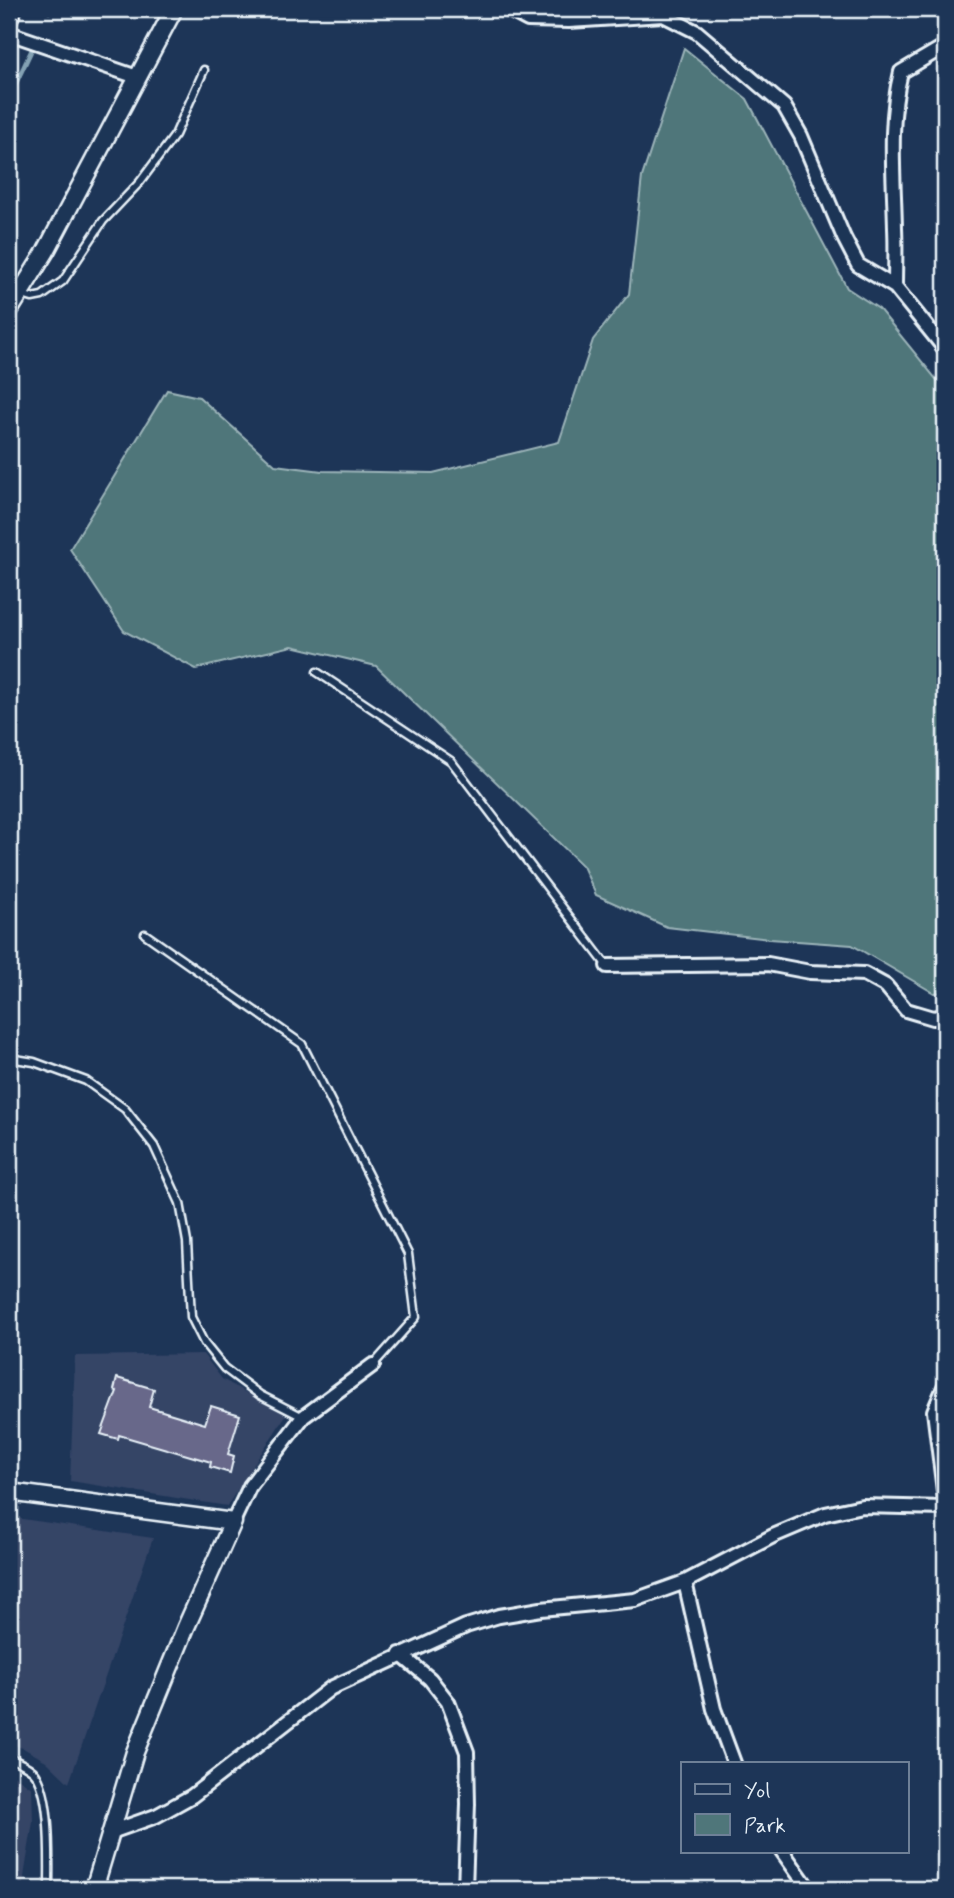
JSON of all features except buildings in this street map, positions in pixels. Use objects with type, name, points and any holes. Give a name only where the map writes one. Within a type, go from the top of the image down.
[{"type":"street","points":[[9,22],[15,9]]},
{"type":"street","points":[[9,311],[46,251],[171,14],[185,9]]},
{"type":"street","points":[[507,9],[528,20],[663,15],[698,32],[784,106],[801,136],[858,265],[895,287],[945,349]]},
{"type":"street","points":[[9,33],[137,78]]},
{"type":"street","points":[[895,287],[892,132],[896,94],[901,72],[945,46]]},
{"type":"street","points":[[607,966],[768,964],[810,972],[864,974],[886,986],[906,1010],[933,1018],[945,1016]]},
{"type":"street","points":[[94,1889],[135,1752],[186,1627],[250,1486],[303,1417],[373,1366]]},
{"type":"street","points":[[945,1385],[934,1412],[945,1499]]},
{"type":"street","points":[[9,1492],[233,1522]]},
{"type":"street","points":[[111,1832],[156,1816],[192,1797],[331,1688],[400,1654],[466,1626],[499,1616],[541,1609],[635,1600],[685,1582],[773,1536],[825,1514],[862,1506],[945,1508]]},
{"type":"street","points":[[685,1582],[714,1709],[734,1762]]},
{"type":"street","points":[[400,1654],[430,1679],[448,1702],[467,1752],[465,1889]]},
{"type":"street","points":[[783,1853],[809,1889]]},
{"type":"lane","points":[[19,294],[33,298],[43,296],[63,281],[103,221],[140,182],[175,135],[204,70]]},
{"type":"lane","points":[[317,672],[451,761],[607,966]]},
{"type":"lane","points":[[145,934],[302,1044],[408,1254],[416,1317],[373,1366]]},
{"type":"lane","points":[[9,1058],[34,1062],[86,1081],[125,1109],[154,1146],[180,1203],[187,1242],[191,1317],[204,1343],[224,1367],[260,1395],[303,1417]]},
{"type":"lane","points":[[9,1758],[26,1765],[43,1786],[49,1889]]},
{"type":"shaded area","points":[[203,1354],[222,1379],[286,1415],[227,1506],[70,1481],[75,1356]]},
{"type":"shaded area","points":[[9,1517],[153,1538],[69,1783],[46,1761],[23,1748],[9,1744]]},
{"type":"shaded area","points":[[9,1772],[32,1788],[33,1822],[22,1889],[9,1889]]},
{"type":"green space","points":[[684,48],[747,99],[847,288],[879,309],[945,390],[945,992],[934,993],[852,945],[667,927],[596,895],[583,866],[376,666],[292,646],[196,669],[124,631],[70,549],[167,390],[199,397],[275,465],[322,471],[433,473],[559,442],[593,340],[629,294],[642,177]]},
{"type":"waterway","points":[[9,98],[34,45]]}]
